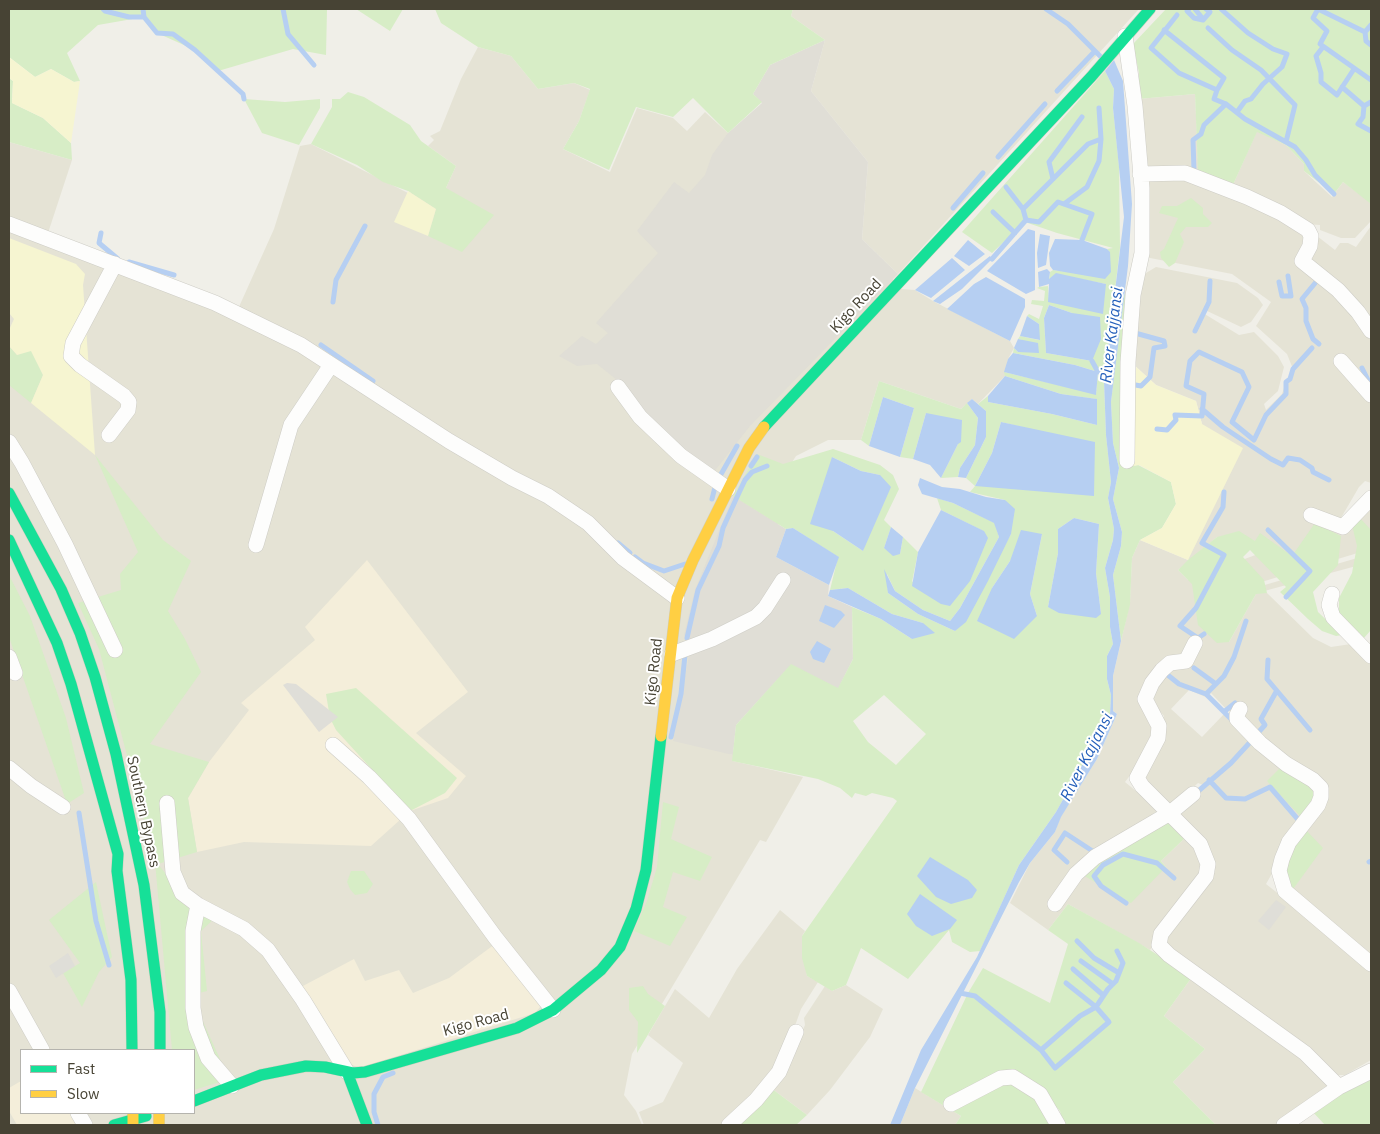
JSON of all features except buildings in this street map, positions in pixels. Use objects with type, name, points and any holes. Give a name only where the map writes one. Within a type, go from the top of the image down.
[{"type":"main road","points":[[1125,36],[1150,9]]},
{"type":"main road","name":"Kigo Road","points":[[195,1101],[260,1075],[306,1066],[325,1067],[347,1072],[365,1072],[426,1052],[516,1028],[553,1010],[601,970],[620,946],[636,908],[646,870],[677,598],[728,490],[758,433],[1091,77],[1125,36]]},
{"type":"main road","name":"Southern Bypass","points":[[9,493],[61,589],[80,633],[95,677],[133,832],[150,924],[160,1012],[160,1049]]},
{"type":"main road","points":[[9,540],[38,598],[57,643],[71,684],[118,854],[117,871],[131,980],[132,1049]]},
{"type":"main road","points":[[347,1072],[367,1125]]},
{"type":"main road","points":[[114,1125],[155,1114]]},
{"type":"street","points":[[1125,36],[1135,106],[1140,174],[1142,252],[1134,295],[1128,360],[1127,461]]},
{"type":"street","points":[[1140,174],[1186,173],[1247,196],[1281,213],[1308,230],[1312,236],[1310,246],[1302,261],[1338,290],[1358,312],[1371,331]]},
{"type":"street","points":[[9,224],[215,303],[301,345],[449,441],[512,478],[548,496],[588,523],[623,558],[677,598]]},
{"type":"street","points":[[110,435],[128,410],[128,402],[124,396],[80,365],[71,356],[73,343],[115,264]]},
{"type":"street","points":[[1341,361],[1371,395]]},
{"type":"street","points":[[256,545],[292,425],[331,365]]},
{"type":"street","points":[[618,387],[640,417],[681,456],[728,490]]},
{"type":"street","points":[[9,442],[65,544],[116,650]]},
{"type":"street","points":[[1311,515],[1343,527],[1371,498]]},
{"type":"street","points":[[672,654],[712,639],[756,617],[765,608],[783,580]]},
{"type":"street","points":[[1332,594],[1329,605],[1333,617],[1371,656]]},
{"type":"street","points":[[1195,644],[1186,661],[1170,663],[1162,670],[1152,683],[1145,699],[1159,726],[1158,738],[1137,778],[1142,786],[1200,844],[1208,864],[1206,876],[1161,934],[1159,945],[1169,955],[1305,1053],[1339,1087]]},
{"type":"street","points":[[9,657],[15,673]]},
{"type":"street","points":[[1240,710],[1236,715],[1237,719],[1260,743],[1286,764],[1313,780],[1321,788],[1322,798],[1318,806],[1289,842],[1282,859],[1279,871],[1285,891],[1371,964]]},
{"type":"street","points":[[333,745],[369,777],[409,819],[495,938],[553,1010]]},
{"type":"street","points":[[9,768],[31,786],[63,807]]},
{"type":"street","points":[[1055,904],[1076,874],[1095,857],[1170,813],[1193,794]]},
{"type":"street","points":[[167,803],[176,882],[182,893],[198,905],[244,929],[268,950],[304,1000],[347,1072]]},
{"type":"street","points":[[198,905],[193,931],[192,1008],[196,1028],[208,1058],[232,1086]]},
{"type":"street","points":[[9,991],[41,1049]]},
{"type":"street","points":[[729,1125],[756,1100],[779,1072],[796,1032]]},
{"type":"street","points":[[1284,1125],[1339,1087],[1371,1071]]},
{"type":"street","points":[[951,1104],[1001,1078],[1013,1077],[1040,1094],[1058,1125]]},
{"type":"street","points":[[79,1114],[85,1125]]},
{"type":"shaded area","points":[[9,9],[330,9],[327,10],[326,55],[293,49],[218,71],[195,50],[157,33],[144,17],[98,25],[67,53],[80,81],[74,82],[51,69],[35,77],[9,57]]},
{"type":"shaded area","points":[[356,9],[403,9],[390,31]]},
{"type":"shaded area","points":[[435,9],[793,9],[791,16],[825,40],[770,65],[753,94],[762,102],[728,133],[693,98],[673,117],[636,107],[609,170],[563,149],[579,121],[590,89],[574,83],[538,89],[511,56],[478,47],[441,23]]},
{"type":"shaded area","points":[[793,9],[1139,9],[898,274],[862,239],[868,162],[811,91],[825,40],[791,16]]},
{"type":"shaded area","points":[[1166,9],[1371,9],[1371,204],[1343,182],[1334,194],[1304,171],[1304,164],[1286,145],[1257,132],[1232,187],[1198,172],[1195,94],[1138,99],[1139,73],[1133,44]]},
{"type":"shaded area","points":[[825,40],[811,91],[868,162],[862,239],[898,274],[750,426],[713,473],[660,429],[622,384],[597,364],[577,366],[559,356],[582,336],[596,344],[608,333],[596,323],[658,253],[637,231],[674,182],[689,193],[705,175],[712,155],[728,133],[762,103],[753,94],[770,65]]},
{"type":"shaded area","points":[[478,47],[511,56],[538,89],[574,83],[590,90],[579,121],[563,149],[610,172],[637,108],[673,118],[687,131],[705,112],[729,134],[860,240],[901,289],[915,290],[1010,341],[1014,348],[1008,359],[1005,376],[978,404],[972,399],[961,409],[879,381],[861,440],[828,440],[796,456],[791,464],[730,754],[733,755],[733,761],[803,777],[766,842],[760,840],[632,1054],[624,1095],[636,1111],[642,1125],[9,1125],[9,226],[238,309],[274,229],[300,146],[311,144],[408,193],[446,188],[456,166],[428,146],[434,140],[430,136],[440,131],[461,79]]},
{"type":"shaded area","points":[[1105,71],[1114,89],[1113,108],[1119,166],[1120,248],[1104,381],[1106,435],[1111,482],[1108,498],[1114,529],[1105,568],[1110,597],[1110,627],[1113,644],[1107,656],[1107,679],[1111,695],[1110,715],[1056,812],[1019,865],[980,951],[970,952],[952,942],[949,930],[908,979],[861,948],[846,985],[832,991],[807,976],[802,958],[802,936],[897,801],[893,798],[872,793],[866,796],[855,793],[852,798],[840,788],[818,779],[732,761],[736,725],[791,664],[838,688],[853,659],[852,607],[881,619],[912,639],[923,623],[892,614],[848,588],[830,590],[838,557],[793,528],[786,529],[733,496],[757,454],[783,464],[833,449],[880,465],[893,475],[899,489],[884,520],[891,527],[884,548],[900,554],[903,537],[918,552],[912,582],[983,531],[941,510],[937,498],[953,503],[995,523],[999,537],[960,608],[950,621],[923,610],[895,591],[887,574],[888,593],[918,614],[955,631],[1011,534],[1005,500],[970,492],[975,486],[966,478],[986,437],[986,411],[978,404],[988,396],[988,402],[1097,425],[1096,399],[1061,394],[1005,376],[1004,372],[1096,394],[1098,372],[1075,365],[1013,353],[1014,348],[1018,352],[1022,340],[1018,339],[1020,336],[1039,340],[1039,324],[1027,316],[1029,314],[1039,319],[1043,306],[1031,304],[1032,300],[1044,301],[1045,291],[1037,288],[1048,286],[1049,302],[1106,284],[1080,279],[1049,280],[1050,272],[1053,270],[1077,273],[1110,253],[1107,249],[1113,248],[1025,222],[992,253],[962,232]],"holes":[[[1049,305],[1072,313],[1092,361],[1046,353],[1044,318]],[[1001,422],[1081,441],[975,486],[992,453]],[[832,457],[861,471],[880,475],[863,551],[833,531]],[[1074,518],[1099,524],[1096,573],[1101,614],[1048,607],[1058,553],[1058,529]],[[1042,534],[1030,594],[1037,616],[992,588],[1010,561]],[[884,695],[926,734],[896,765],[868,742],[853,721]]]},
{"type":"shaded area","points":[[9,78],[13,81],[12,103],[43,118],[71,143],[72,160],[9,142]]},
{"type":"shaded area","points":[[348,92],[364,97],[410,125],[421,141],[456,166],[446,188],[494,215],[462,252],[428,236],[436,209],[408,191],[383,182],[357,165],[311,144],[332,107],[332,99],[340,99]]},
{"type":"shaded area","points":[[1195,94],[1199,181],[1307,233],[1297,263],[1319,280],[1371,337],[1371,483],[1365,481],[1359,487],[1338,523],[1371,503],[1371,549],[1195,602],[1196,605],[1371,554],[1371,562],[1257,593],[1267,593],[1313,638],[1331,647],[1351,644],[1371,664],[1371,954],[1291,892],[1306,869],[1306,830],[1323,807],[1238,714],[1228,711],[1211,693],[1208,698],[1189,690],[1171,709],[1202,737],[1224,714],[1235,718],[1283,765],[1303,819],[1266,884],[1371,967],[1371,1060],[1345,1075],[1337,1075],[1162,946],[1215,872],[1206,850],[1176,812],[1203,785],[1198,783],[1170,809],[1144,783],[1164,716],[1143,692],[1156,734],[1144,757],[1125,782],[1157,811],[1124,836],[1081,874],[1166,867],[1161,861],[1187,836],[1204,866],[1150,950],[1068,904],[1048,930],[1010,903],[1030,863],[1055,832],[1060,818],[1097,759],[1117,714],[1112,710],[1113,676],[1130,602],[1132,558],[1140,540],[1188,560],[1202,424],[1196,401],[1156,385],[1132,363],[1139,286],[1146,273],[1156,267],[1237,283],[1258,298],[1263,305],[1251,322],[1241,327],[1205,310],[1203,313],[1239,335],[1254,332],[1278,356],[1284,367],[1278,391],[1264,404],[1266,410],[1282,394],[1286,382],[1289,383],[1293,369],[1287,354],[1256,326],[1271,302],[1232,274],[1145,257],[1138,99]],"holes":[[[1217,537],[1255,541],[1277,547],[1188,580],[1178,570]],[[1256,594],[1229,642],[1196,610]]]},
{"type":"shaded area","points":[[244,99],[285,102],[320,99],[320,108],[299,145],[262,133]]},
{"type":"shaded area","points":[[1257,131],[1286,145],[1304,164],[1304,171],[1332,197],[1343,182],[1366,199],[1371,204],[1371,221],[1355,238],[1341,238],[1320,230],[1320,225],[1305,224],[1232,187]]},
{"type":"shaded area","points":[[9,142],[72,160],[48,233],[9,218]]},
{"type":"shaded area","points":[[1191,198],[1203,208],[1203,214],[1212,223],[1208,227],[1186,227],[1180,234],[1184,242],[1175,263],[1169,267],[1161,258],[1160,252],[1164,249],[1178,218],[1159,213],[1162,206],[1177,206]]},
{"type":"shaded area","points":[[1371,226],[1371,321],[1306,259],[1317,236],[1335,250],[1340,243],[1348,243],[1356,247]]},
{"type":"shaded area","points":[[1124,294],[1129,297],[1126,467],[1138,465],[1171,482],[1176,504],[1162,528],[1140,540],[1132,558],[1130,605],[1121,641],[1113,575],[1121,546],[1122,532],[1113,499],[1119,468],[1113,443],[1111,402]]},
{"type":"shaded area","points":[[9,346],[17,355],[31,350],[43,375],[31,403],[9,385]]},
{"type":"shaded area","points":[[879,381],[961,409],[967,403],[978,418],[975,445],[960,468],[958,477],[941,478],[958,444],[926,413],[913,459],[900,457],[914,408],[883,397],[869,446],[861,440]]},
{"type":"shaded area","points":[[95,455],[163,540],[191,561],[168,611],[185,639],[201,672],[150,744],[209,762],[188,798],[197,852],[158,864],[188,902],[215,918],[201,931],[207,991],[191,995],[229,1079],[195,1090],[195,1049],[172,1049],[155,862],[99,649],[78,603],[121,590],[120,574],[138,552]]},
{"type":"shaded area","points":[[733,496],[786,529],[776,557],[829,585],[828,596],[852,607],[853,659],[838,689],[791,665],[736,725],[733,755],[673,741],[690,650],[684,635],[695,590]]},
{"type":"shaded area","points":[[1358,516],[1371,530],[1371,630],[1364,638],[1339,615],[1339,598],[1352,573],[1357,546],[1352,525]]},
{"type":"shaded area","points":[[1315,523],[1341,536],[1338,565],[1313,592],[1318,612],[1342,635],[1336,636],[1322,631],[1308,619],[1280,592],[1286,587],[1250,550],[1243,557],[1264,580],[1267,593],[1256,594],[1229,642],[1217,643],[1198,625],[1192,584],[1178,570],[1188,560],[1217,537],[1239,531],[1255,541],[1260,533],[1292,556]]},
{"type":"shaded area","points":[[367,560],[468,692],[416,733],[466,776],[448,798],[410,811],[371,846],[244,842],[197,852],[188,798],[209,762],[249,710],[241,703],[315,640],[305,627]]},
{"type":"shaded area","points":[[9,575],[30,616],[66,718],[84,793],[67,804],[9,637]]},
{"type":"shaded area","points":[[287,683],[296,684],[338,717],[319,732],[283,685]]},
{"type":"shaded area","points":[[356,688],[457,778],[445,793],[410,811],[336,730],[330,718],[326,694]]},
{"type":"shaded area","points":[[1283,765],[1312,786],[1316,793],[1303,819],[1267,781]]},
{"type":"shaded area","points":[[663,802],[679,807],[671,839],[712,857],[700,881],[673,872],[663,907],[687,917],[670,946],[634,931],[647,901],[657,867]]},
{"type":"shaded area","points":[[1169,819],[1187,836],[1161,861],[1166,867],[1131,903],[1081,874]]},
{"type":"shaded area","points":[[1306,830],[1323,848],[1291,892],[1282,871],[1293,845]]},
{"type":"shaded area","points":[[351,871],[364,871],[373,884],[367,893],[355,895],[350,889],[347,882]]},
{"type":"shaded area","points":[[96,882],[112,957],[99,972],[82,1007],[63,973],[80,963],[49,920]]},
{"type":"shaded area","points":[[1276,900],[1286,907],[1269,930],[1258,921]]},
{"type":"shaded area","points":[[1068,904],[1139,943],[1192,977],[1164,1016],[1205,1049],[1173,1082],[1216,1125],[1063,1125],[1060,1111],[1035,1084],[1028,1089],[1052,1125],[955,1125],[961,1116],[921,1092],[968,993],[983,968],[1050,1003],[1068,944],[1048,930]]},
{"type":"shaded area","points":[[780,910],[805,931],[802,936],[807,976],[818,982],[801,1009],[786,1051],[774,1075],[726,1125],[644,1125],[639,1112],[663,1102],[683,1063],[648,1035],[675,989],[709,1018],[737,969]]},
{"type":"shaded area","points":[[495,944],[541,1006],[535,1013],[359,1068],[342,1060],[301,987],[354,959],[365,981],[399,970],[413,993],[449,978]]},
{"type":"shaded area","points":[[68,953],[75,966],[56,978],[49,966]]},
{"type":"shaded area","points":[[1192,977],[1271,1030],[1334,1086],[1278,1125],[1216,1125],[1173,1082],[1205,1049],[1164,1016]]},
{"type":"shaded area","points":[[846,985],[883,1009],[870,1037],[830,1090],[807,1115],[771,1088],[785,1070],[805,1025],[804,1018],[825,986],[832,991]]},
{"type":"shaded area","points":[[643,986],[648,994],[665,1006],[637,1053],[638,1022],[629,1010],[629,988]]},
{"type":"shaded area","points":[[1371,1079],[1371,1125],[1325,1125],[1311,1110],[1362,1081]]},
{"type":"shaded area","points":[[20,1082],[20,1114],[76,1114],[81,1125],[17,1125],[9,1111],[9,1088]]},
{"type":"shaded area","points":[[771,1088],[807,1115],[796,1125],[734,1125]]},
{"type":"shaded area","points":[[915,1088],[961,1116],[955,1125],[900,1125]]},
{"type":"sand","points":[[9,57],[35,77],[51,69],[74,82],[80,81],[71,143],[43,118],[12,103],[13,81],[9,78]]},
{"type":"sand","points":[[408,191],[436,209],[428,236],[394,222]]},
{"type":"sand","points":[[9,238],[76,264],[85,274],[83,285],[95,455],[31,403],[43,375],[31,351],[17,355],[9,346],[9,330],[14,319],[9,313]]},
{"type":"sand","points":[[1124,356],[1156,385],[1196,401],[1202,424],[1243,448],[1188,560],[1140,540],[1162,528],[1176,504],[1171,482],[1139,465],[1126,467]]},
{"type":"water","name":"River Kajjansi","points":[[1114,60],[1123,81],[1132,204],[1128,266],[1111,402],[1113,443],[1119,468],[1113,499],[1122,532],[1121,546],[1113,575],[1121,641],[1113,676],[1113,711],[1117,714],[1097,759],[1061,817],[1055,832],[1030,863],[1019,882],[915,1088],[900,1125],[890,1125],[921,1050],[977,957],[1019,865],[1056,812],[1110,715],[1111,695],[1107,679],[1107,656],[1113,644],[1110,627],[1110,597],[1105,568],[1114,529],[1108,498],[1111,482],[1106,435],[1104,381],[1124,217],[1113,108],[1114,89],[1105,71]]},
{"type":"water","points":[[1028,229],[1035,231],[1035,290],[1026,294],[987,271]]},
{"type":"water","points":[[1040,234],[1050,236],[1046,265],[1038,268],[1037,253]]},
{"type":"water","points":[[1055,239],[1082,240],[1107,249],[1110,252],[1111,272],[1105,279],[1053,270],[1050,266],[1049,253]]},
{"type":"water","points":[[968,240],[985,254],[969,266],[954,256]]},
{"type":"water","points":[[990,256],[992,259],[962,289],[940,304],[933,301]]},
{"type":"water","points":[[952,258],[965,270],[931,298],[915,290]]},
{"type":"water","points":[[1047,269],[1050,272],[1049,279],[1056,273],[1106,284],[1103,314],[1048,302],[1049,284],[1039,287],[1038,272]]},
{"type":"water","points":[[986,277],[1025,299],[1025,307],[1010,341],[947,309],[974,284]]},
{"type":"water","points":[[1049,305],[1072,313],[1100,317],[1101,339],[1092,361],[1046,353],[1044,318]]},
{"type":"water","points":[[1027,316],[1039,324],[1040,340],[1020,336]]},
{"type":"water","points":[[1018,339],[1038,343],[1039,353],[1018,352],[1014,348]]},
{"type":"water","points":[[1013,353],[1075,365],[1098,372],[1096,395],[1004,372],[1008,359]]},
{"type":"water","points":[[1005,376],[1061,394],[1097,399],[1097,425],[988,402],[988,396]]},
{"type":"water","points":[[883,397],[914,408],[900,457],[869,446]]},
{"type":"water","points":[[972,399],[986,411],[986,437],[966,478],[958,477],[960,468],[975,445],[978,418],[967,403]]},
{"type":"water","points":[[926,413],[962,420],[961,442],[958,444],[941,478],[930,465],[913,459]]},
{"type":"water","points":[[1001,422],[1095,442],[1094,496],[975,486],[992,453]]},
{"type":"water","points":[[832,457],[861,471],[880,475],[891,487],[863,551],[833,531],[810,524]]},
{"type":"water","points":[[920,478],[942,487],[960,489],[986,497],[1005,500],[1015,509],[1011,534],[988,581],[966,622],[955,631],[918,614],[888,593],[884,569],[895,591],[923,610],[950,621],[960,608],[999,537],[994,523],[953,503],[922,494],[918,485]]},
{"type":"water","points":[[941,510],[984,531],[988,538],[970,581],[950,606],[941,604],[912,586],[918,552]]},
{"type":"water","points":[[1074,518],[1099,524],[1096,573],[1101,614],[1096,618],[1059,613],[1048,607],[1058,553],[1058,529]]},
{"type":"water","points":[[891,527],[903,537],[900,554],[893,556],[884,548]]},
{"type":"water","points":[[793,528],[839,557],[829,585],[776,557],[786,529]]},
{"type":"water","points":[[1021,530],[1042,534],[1030,594],[1037,616],[1014,639],[977,621],[992,588],[1010,561]]},
{"type":"water","points":[[848,588],[892,614],[923,623],[935,633],[912,639],[881,619],[828,596],[830,590]]},
{"type":"water","points":[[825,605],[841,611],[845,615],[834,628],[819,621]]},
{"type":"water","points":[[817,641],[831,649],[824,663],[813,659],[810,652]]},
{"type":"water","points":[[930,857],[968,880],[977,890],[972,898],[951,904],[936,897],[917,876]]},
{"type":"water","points":[[920,894],[957,920],[950,929],[932,936],[916,926],[907,914]]},
{"type":"waterway","points":[[103,9],[129,17],[144,17]]},
{"type":"waterway","points":[[143,9],[144,17],[157,33],[173,34],[195,50],[243,94],[244,99]]},
{"type":"waterway","points":[[283,9],[288,34],[314,65]]},
{"type":"waterway","points":[[1046,9],[1068,24],[1102,58]]},
{"type":"waterway","points":[[1189,9],[1187,11],[1194,18],[1203,20],[1210,12],[1206,9]]},
{"type":"waterway","points":[[1195,9],[1203,19]]},
{"type":"waterway","points":[[1221,9],[1248,33],[1273,49],[1287,54],[1282,67],[1263,84],[1251,99],[1245,101],[1237,112]]},
{"type":"waterway","points":[[1318,9],[1313,18],[1327,31],[1320,44],[1371,80]]},
{"type":"waterway","points":[[1318,9],[1365,32],[1371,25]]},
{"type":"waterway","points":[[1177,15],[1151,48],[1179,73],[1217,90],[1214,99],[1226,104],[1245,119],[1286,142]]},
{"type":"waterway","points":[[1208,28],[1232,50],[1261,70],[1295,105],[1286,142],[1295,147],[1315,175],[1334,194]]},
{"type":"waterway","points":[[1164,30],[1224,78],[1217,90]]},
{"type":"waterway","points":[[1365,32],[1366,41],[1371,45]]},
{"type":"waterway","points":[[1323,47],[1316,56],[1321,73],[1321,82],[1337,95],[1354,69]]},
{"type":"waterway","points":[[1057,91],[1095,51]]},
{"type":"waterway","points":[[1342,87],[1364,106],[1371,102]]},
{"type":"waterway","points":[[998,157],[1045,104]]},
{"type":"waterway","points":[[1194,171],[1193,140],[1201,134],[1204,125],[1226,104]]},
{"type":"waterway","points":[[1364,106],[1363,117],[1358,124],[1371,131]]},
{"type":"waterway","points":[[1023,209],[1088,144],[1101,139],[1099,108]]},
{"type":"waterway","points":[[1053,179],[1049,162],[1082,117]]},
{"type":"waterway","points":[[1064,204],[1087,187],[1099,161],[1101,139]]},
{"type":"waterway","points":[[953,208],[983,173]]},
{"type":"waterway","points":[[1006,187],[1023,209],[1026,220]]},
{"type":"waterway","points":[[992,259],[1026,220],[1039,222],[1058,202],[1092,214],[1082,240]]},
{"type":"waterway","points":[[993,212],[1015,233]]},
{"type":"waterway","points":[[333,302],[336,280],[365,226]]},
{"type":"waterway","points":[[101,233],[99,243],[118,259]]},
{"type":"waterway","points":[[129,262],[174,275]]},
{"type":"waterway","points":[[1279,282],[1282,296],[1291,296],[1288,276]]},
{"type":"waterway","points":[[1195,331],[1209,302],[1210,281]]},
{"type":"waterway","points":[[1316,282],[1302,299],[1306,308],[1306,321],[1313,339],[1319,344]]},
{"type":"waterway","points":[[1130,384],[1141,386],[1150,377],[1154,348],[1165,346],[1164,341],[1135,333]]},
{"type":"waterway","points":[[321,345],[373,381]]},
{"type":"waterway","points":[[1157,429],[1167,430],[1176,420],[1175,415],[1202,416],[1204,394],[1186,386],[1190,361],[1199,352],[1242,372],[1249,387],[1232,422],[1254,440],[1266,415],[1286,394],[1286,382],[1290,379],[1293,369],[1312,348]]},
{"type":"waterway","name":"River Kajjansi","points":[[1092,361],[1098,372]]},
{"type":"waterway","points":[[1362,368],[1371,386]]},
{"type":"waterway","points":[[1202,409],[1223,427],[1271,459],[1283,465],[1288,458],[1300,460],[1312,468],[1313,472],[1329,480]]},
{"type":"waterway","points":[[720,476],[737,446]]},
{"type":"waterway","points":[[751,466],[757,457]]},
{"type":"waterway","points":[[687,638],[698,590],[719,546],[723,528],[737,497],[745,480],[752,472],[767,466]]},
{"type":"waterway","points":[[712,499],[715,487]]},
{"type":"waterway","points":[[1204,634],[1198,638],[1180,626],[1196,608],[1224,555],[1202,543],[1223,507],[1224,492]]},
{"type":"waterway","points":[[1268,530],[1310,571],[1286,597]]},
{"type":"waterway","points":[[618,543],[630,553]]},
{"type":"waterway","points":[[635,557],[643,563],[664,571],[685,564]]},
{"type":"waterway","points":[[1164,672],[1179,684],[1206,694],[1224,676],[1234,657],[1246,621]]},
{"type":"waterway","points":[[671,737],[681,694],[685,655]]},
{"type":"waterway","points":[[1268,660],[1267,679],[1310,730]]},
{"type":"waterway","points":[[1194,668],[1216,684]]},
{"type":"waterway","points":[[1256,735],[1265,725],[1261,719],[1276,692]]},
{"type":"waterway","points":[[1206,694],[1234,722]]},
{"type":"waterway","points":[[1225,711],[1235,703]]},
{"type":"waterway","points":[[1196,793],[1231,763],[1253,739]]},
{"type":"waterway","points":[[1209,780],[1226,798],[1245,799],[1270,787],[1301,823]]},
{"type":"waterway","points":[[79,813],[96,921],[109,965]]},
{"type":"waterway","points":[[1067,862],[1054,850],[1065,833],[1094,852]]},
{"type":"waterway","points":[[1126,903],[1101,886],[1094,876],[1103,865],[1123,854],[1157,863],[1174,878]]},
{"type":"waterway","points":[[1077,941],[1094,958],[1119,973]]},
{"type":"waterway","points":[[960,993],[975,996],[1041,1050],[1080,1016],[1096,1007],[1116,981],[1123,963],[1117,951]]},
{"type":"waterway","points":[[1081,961],[1113,984]]},
{"type":"waterway","points":[[1073,969],[1103,995]]},
{"type":"waterway","points":[[1041,1050],[1055,1068],[1109,1022],[1096,1007],[1066,983]]},
{"type":"waterway","points":[[378,1125],[374,1112],[374,1094],[383,1077],[393,1073]]},
{"type":"traffic: fast","points":[[764,427],[1091,77],[1150,9]]},
{"type":"traffic: fast","points":[[9,493],[61,589],[80,633],[95,677],[116,754],[144,885],[160,1012],[160,1049]]},
{"type":"traffic: fast","points":[[9,540],[57,643],[71,684],[118,854],[117,871],[131,980],[132,1049]]},
{"type":"traffic: fast","points":[[195,1101],[261,1075],[306,1066],[325,1067],[353,1073],[365,1072],[517,1028],[553,1010],[601,970],[620,947],[636,909],[646,870],[661,736]]},
{"type":"traffic: fast","points":[[347,1072],[367,1125]]},
{"type":"traffic: fast","points":[[114,1125],[146,1116]]},
{"type":"traffic: slow","points":[[661,736],[677,598],[693,560],[749,448],[764,427]]},
{"type":"traffic: slow","points":[[133,1114],[133,1125]]},
{"type":"traffic: slow","points":[[159,1114],[159,1125]]}]
